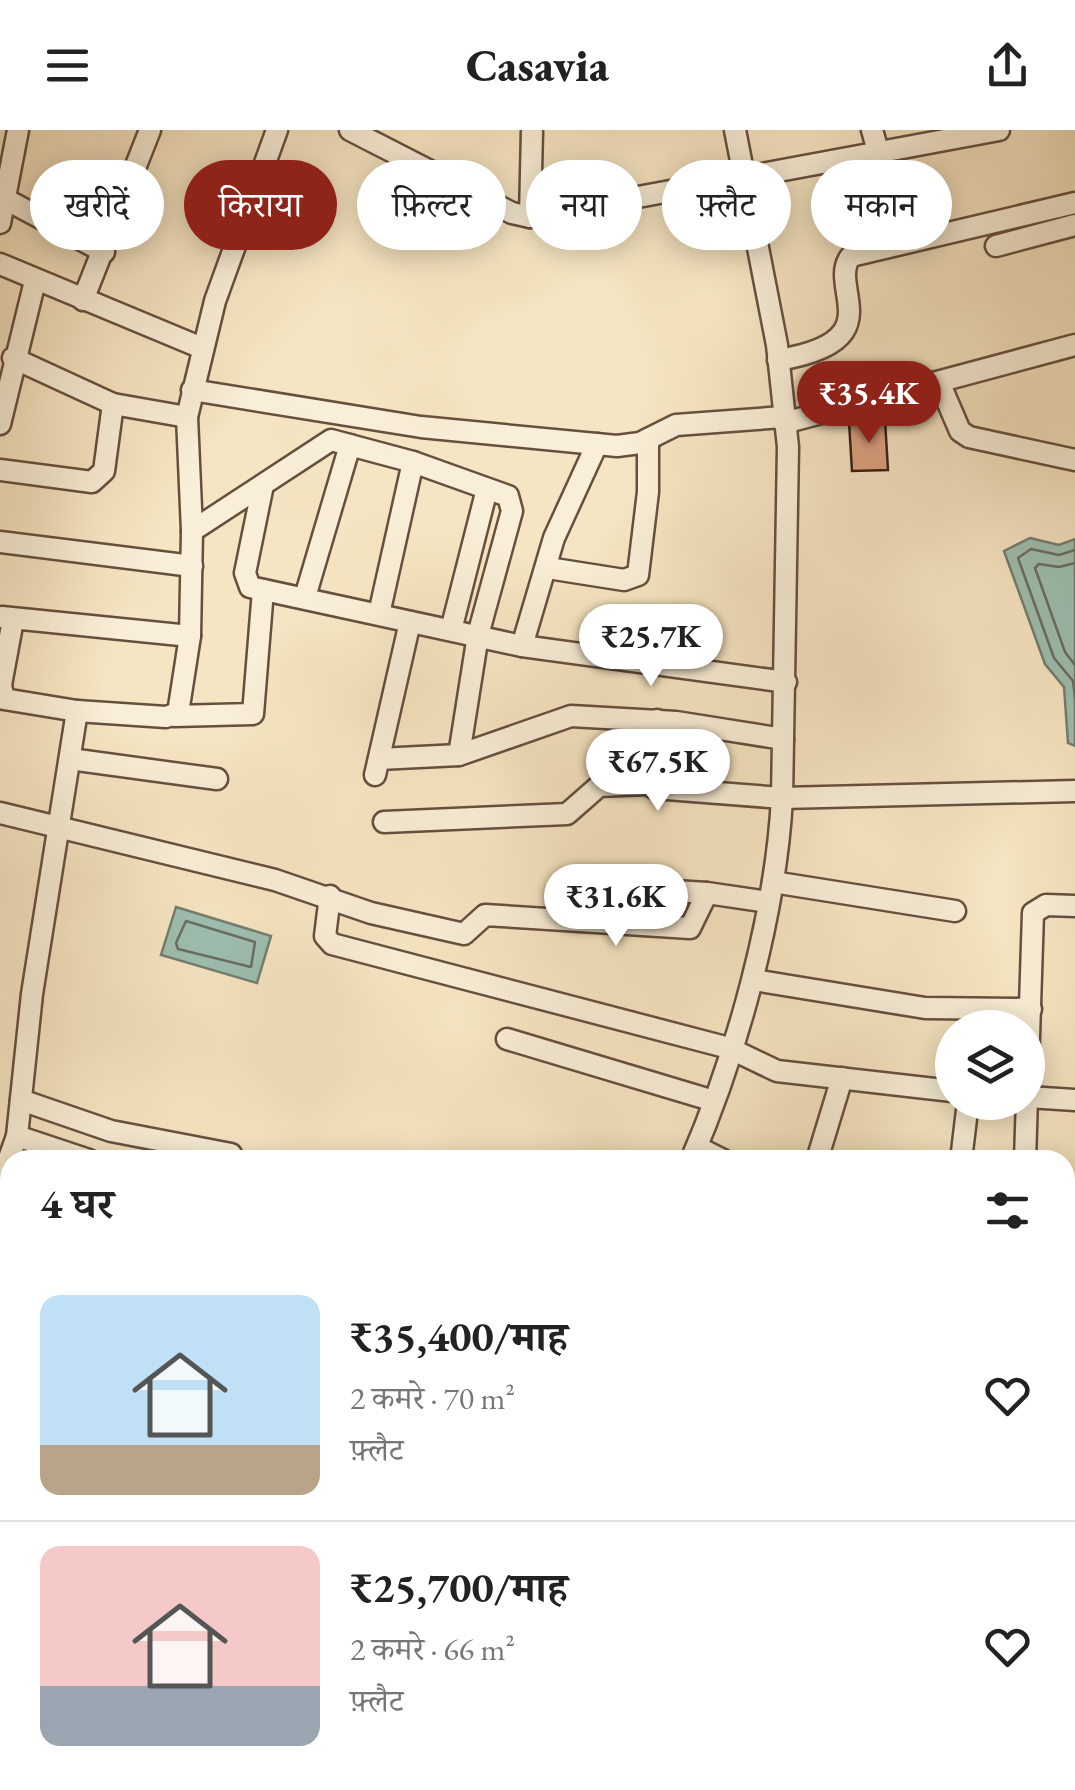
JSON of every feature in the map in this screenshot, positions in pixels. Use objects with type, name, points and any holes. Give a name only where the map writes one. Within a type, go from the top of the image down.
[{"type":"street","points":[[0,223],[18,130]]},
{"type":"street","points":[[83,300],[150,130]]},
{"type":"street","points":[[174,716],[181,706],[190,636],[192,531],[187,417],[202,348],[277,130]]},
{"type":"street","points":[[354,130],[512,213],[526,216]]},
{"type":"street","points":[[531,160],[532,130]]},
{"type":"street","points":[[735,130],[741,160]]},
{"type":"street","points":[[872,130],[878,151]]},
{"type":"street","points":[[791,169],[999,130]]},
{"type":"street","points":[[7,200],[104,252]]},
{"type":"street","points":[[778,360],[818,353],[847,325],[852,309],[846,266],[852,256],[1075,203]]},
{"type":"street","points":[[996,246],[1075,225]]},
{"type":"street","points":[[696,1150],[754,980],[771,892],[782,798],[790,474],[778,360],[758,250]]},
{"type":"street","points":[[0,264],[202,348]]},
{"type":"street","points":[[0,424],[13,358],[35,281]]},
{"type":"street","points":[[192,390],[420,427],[630,446],[676,424],[784,420],[1075,346]]},
{"type":"street","points":[[13,358],[113,404],[187,417]]},
{"type":"street","points":[[939,382],[960,432],[969,438],[1075,460]]},
{"type":"street","points":[[0,470],[92,482],[104,471],[113,404]]},
{"type":"street","points":[[548,568],[624,580],[638,575],[648,492],[648,439]]},
{"type":"street","points":[[192,531],[324,441],[414,462],[508,496],[512,511],[478,635],[459,755]]},
{"type":"street","points":[[522,646],[554,538],[597,444]]},
{"type":"street","points":[[305,597],[350,445]]},
{"type":"street","points":[[379,614],[414,462]]},
{"type":"street","points":[[263,485],[245,572],[250,587],[522,646],[786,682]]},
{"type":"street","points":[[450,630],[487,489]]},
{"type":"street","points":[[0,542],[192,566]]},
{"type":"street","points":[[190,636],[6,618],[4,698],[77,711],[174,716],[253,714],[262,590]]},
{"type":"street","points":[[410,622],[377,767],[459,755],[570,716],[657,720],[783,739]]},
{"type":"street","points":[[12,1150],[77,711]]},
{"type":"street","points":[[647,784],[657,720]]},
{"type":"street","points":[[70,759],[217,779]]},
{"type":"street","points":[[384,822],[566,814],[600,786],[647,784],[654,788],[782,798],[1075,791]]},
{"type":"street","points":[[0,814],[330,896],[378,915],[464,934],[485,915],[690,928],[707,894]]},
{"type":"street","points":[[577,885],[707,894],[771,892],[955,911]]},
{"type":"street","points":[[330,896],[326,936],[332,944],[729,1048],[777,1071],[935,1089]]},
{"type":"street","points":[[754,980],[925,1008],[1032,1009],[1032,913],[1046,905],[1075,906]]},
{"type":"street","points":[[507,1038],[714,1101]]},
{"type":"street","points":[[820,1150],[842,1078]]},
{"type":"street","points":[[1045,1098],[1075,1100]]},
{"type":"street","points":[[20,1100],[111,1131],[210,1150]]},
{"type":"street","points":[[962,1150],[966,1120]]},
{"type":"street","points":[[1026,1150],[1028,1120]]},
{"type":"street","points":[[16,1136],[59,1150]]},
{"type":"water","points":[[1030,538],[1059,545],[1075,539],[1075,746],[1068,743],[1064,687],[1045,664],[1004,551]]},
{"type":"water","points":[[176,907],[271,936],[257,983],[161,955]]},
{"type":"building","points":[[885,420],[888,470],[852,471],[849,422]]}]
